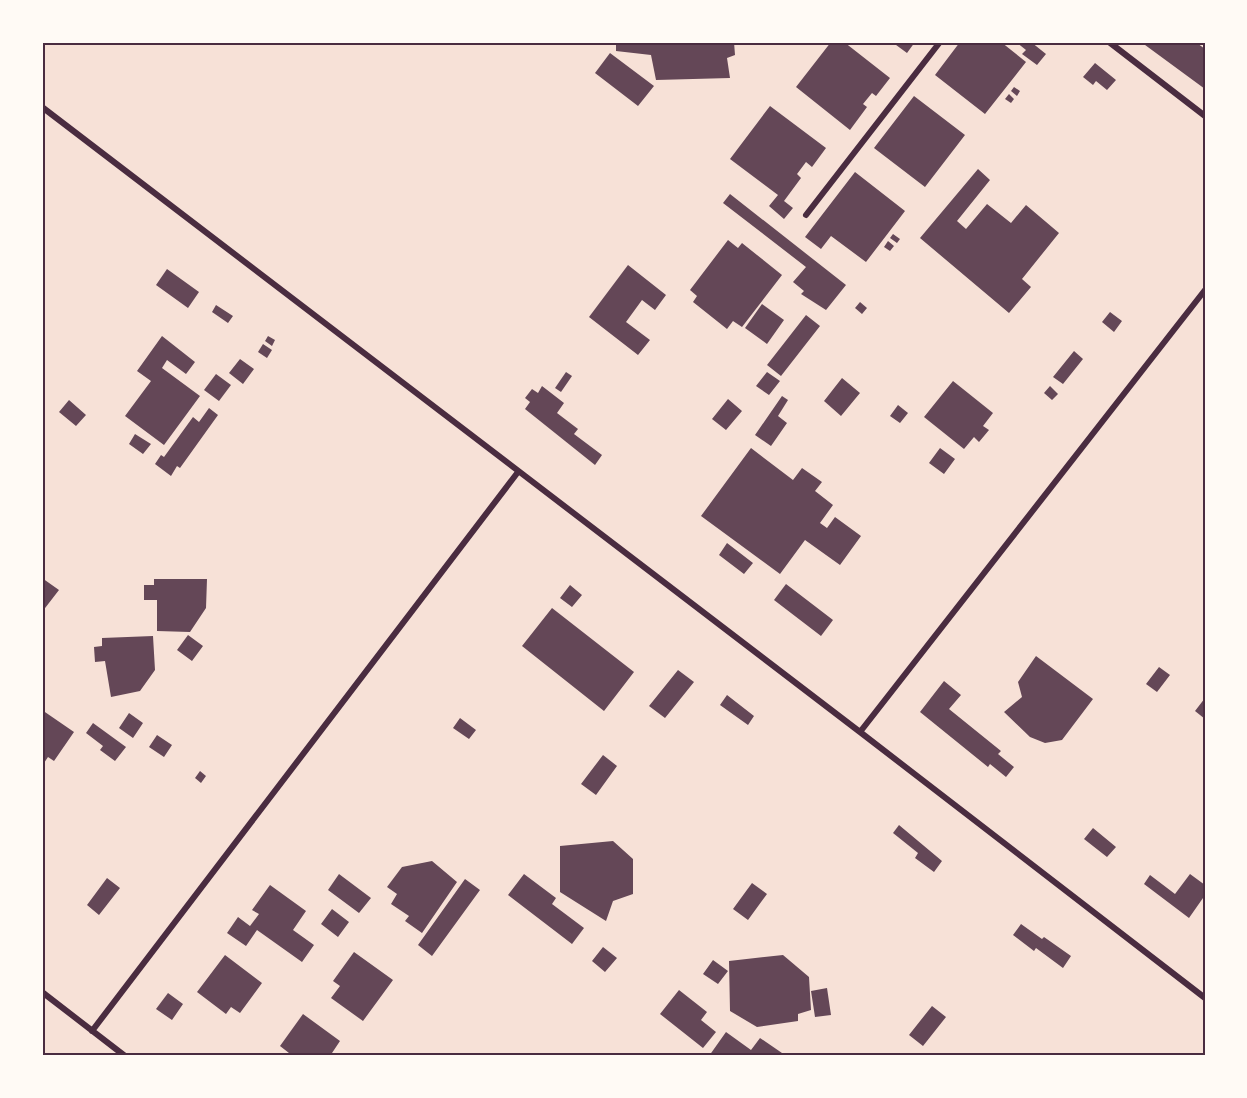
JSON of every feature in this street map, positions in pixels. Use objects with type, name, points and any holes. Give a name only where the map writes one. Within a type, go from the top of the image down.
[{"type":"street","points":[[806,214],[940,42]]},
{"type":"street","points":[[1109,42],[1205,116]]},
{"type":"street","points":[[42,107],[1205,998]]},
{"type":"street","points":[[860,732],[1205,290]]},
{"type":"street","points":[[93,1031],[518,472]]},
{"type":"street","points":[[42,992],[125,1056]]},
{"type":"building","points":[[616,42],[694,42],[694,45],[734,42],[735,55],[727,58],[730,78],[656,80],[651,55],[616,51]]},
{"type":"building","points":[[831,42],[844,42],[890,78],[876,96],[872,93],[863,104],[867,107],[850,130],[796,87]]},
{"type":"building","points":[[892,42],[915,42],[907,53]]},
{"type":"building","points":[[960,42],[1001,42],[1026,62],[985,114],[935,75]]},
{"type":"building","points":[[1016,42],[1031,42],[1046,54],[1037,65],[1022,54],[1026,50]]},
{"type":"building","points":[[1141,42],[1197,43],[1205,49],[1205,89]]},
{"type":"building","points":[[610,53],[654,86],[638,106],[595,73]]},
{"type":"building","points":[[1095,63],[1116,80],[1107,90],[1096,81],[1093,85],[1083,77]]},
{"type":"building","points":[[1014,87],[1020,91],[1017,96],[1011,91]]},
{"type":"building","points":[[1009,94],[1014,99],[1011,103],[1005,99]]},
{"type":"building","points":[[914,96],[965,135],[925,187],[874,148]]},
{"type":"building","points":[[770,106],[826,148],[812,167],[806,162],[797,174],[801,178],[784,201],[793,208],[784,219],[769,206],[778,195],[730,159]]},
{"type":"building","points":[[978,169],[990,180],[957,221],[966,229],[987,204],[1011,223],[1026,205],[1059,233],[1022,279],[1031,287],[1009,313],[920,238]]},
{"type":"building","points":[[855,172],[905,211],[866,262],[831,236],[821,249],[805,237]]},
{"type":"building","points":[[730,194],[846,285],[826,310],[801,294],[804,291],[793,282],[806,267],[723,203]]},
{"type":"building","points":[[893,234],[900,239],[897,243],[890,238]]},
{"type":"building","points":[[728,240],[738,248],[742,243],[782,275],[742,327],[733,321],[727,329],[693,302],[697,296],[690,290]]},
{"type":"building","points":[[888,241],[894,246],[890,251],[884,247]]},
{"type":"building","points":[[628,265],[666,295],[655,310],[642,300],[626,322],[650,340],[638,355],[589,317]]},
{"type":"building","points":[[167,269],[199,292],[188,308],[156,285]]},
{"type":"building","points":[[860,302],[867,308],[862,314],[855,308]]},
{"type":"building","points":[[762,304],[784,320],[767,344],[745,328]]},
{"type":"building","points":[[216,305],[233,316],[228,323],[212,312]]},
{"type":"building","points":[[1110,312],[1122,321],[1114,332],[1102,322]]},
{"type":"building","points":[[806,315],[820,326],[781,376],[767,365]]},
{"type":"building","points":[[162,336],[195,362],[186,374],[167,360],[162,368],[200,396],[164,445],[125,416],[151,381],[137,371]]},
{"type":"building","points":[[268,336],[275,340],[272,346],[265,341]]},
{"type":"building","points":[[263,344],[272,350],[267,358],[258,352]]},
{"type":"building","points":[[1074,351],[1083,359],[1063,384],[1053,377]]},
{"type":"building","points":[[240,359],[254,369],[243,384],[229,373]]},
{"type":"building","points":[[566,372],[572,376],[561,392],[555,388]]},
{"type":"building","points":[[767,372],[780,381],[769,395],[756,386]]},
{"type":"building","points":[[216,374],[231,385],[219,401],[204,390]]},
{"type":"building","points":[[842,378],[860,393],[841,416],[824,401]]},
{"type":"building","points":[[953,381],[993,413],[983,426],[989,430],[979,442],[974,437],[964,449],[924,417]]},
{"type":"building","points":[[542,386],[564,403],[557,413],[578,429],[574,434],[602,455],[595,465],[525,409],[530,402],[525,398],[532,389],[538,393]]},
{"type":"building","points":[[1050,386],[1058,394],[1052,400],[1044,393]]},
{"type":"building","points":[[782,396],[788,400],[778,416],[787,423],[771,446],[755,435]]},
{"type":"building","points":[[728,399],[742,411],[726,430],[712,419]]},
{"type":"building","points":[[69,400],[86,415],[76,426],[59,412]]},
{"type":"building","points":[[898,405],[908,413],[900,423],[890,416]]},
{"type":"building","points":[[209,408],[218,415],[180,468],[177,466],[171,476],[155,464],[161,455],[164,457],[193,417],[199,422]]},
{"type":"building","points":[[135,434],[151,444],[143,454],[129,444]]},
{"type":"building","points":[[751,448],[793,480],[802,468],[822,482],[815,491],[833,505],[820,523],[827,528],[835,517],[861,536],[840,565],[805,540],[780,574],[701,516]]},
{"type":"building","points":[[940,448],[955,459],[944,474],[929,463]]},
{"type":"building","points":[[727,543],[753,563],[744,574],[719,555]]},
{"type":"building","points":[[42,578],[59,590],[42,612]]},
{"type":"building","points":[[154,579],[207,579],[206,608],[190,632],[157,631],[157,600],[144,600],[144,585],[154,585]]},
{"type":"building","points":[[786,584],[833,620],[821,636],[774,600]]},
{"type":"building","points":[[570,585],[582,595],[572,607],[560,598]]},
{"type":"building","points":[[552,608],[634,672],[604,711],[522,646]]},
{"type":"building","points":[[188,635],[203,646],[192,661],[177,650]]},
{"type":"building","points":[[153,636],[155,670],[140,691],[111,697],[105,661],[95,662],[94,647],[102,646],[102,638]]},
{"type":"building","points":[[1036,656],[1093,699],[1062,740],[1045,743],[1030,737],[1004,712],[1022,697],[1018,682]]},
{"type":"building","points":[[1159,667],[1170,675],[1157,692],[1146,684]]},
{"type":"building","points":[[678,670],[694,682],[665,718],[649,706]]},
{"type":"building","points":[[944,681],[961,695],[949,709],[1001,751],[998,754],[1014,767],[1006,777],[990,764],[988,767],[920,712]]},
{"type":"building","points":[[727,695],[754,716],[748,725],[720,705]]},
{"type":"building","points":[[1205,698],[1205,719],[1195,711]]},
{"type":"building","points":[[42,710],[74,732],[54,761],[48,757],[42,766]]},
{"type":"building","points":[[129,713],[143,723],[133,738],[119,728]]},
{"type":"building","points":[[460,718],[476,730],[469,739],[453,728]]},
{"type":"building","points":[[93,723],[126,747],[115,761],[100,750],[103,746],[86,733]]},
{"type":"building","points":[[157,735],[172,745],[164,757],[149,747]]},
{"type":"building","points":[[603,755],[617,766],[596,795],[581,784]]},
{"type":"building","points":[[200,771],[206,776],[201,783],[195,778]]},
{"type":"building","points":[[899,825],[942,861],[934,872],[915,858],[918,853],[893,833]]},
{"type":"building","points":[[1093,828],[1116,847],[1107,857],[1084,839]]},
{"type":"building","points":[[613,841],[633,859],[633,894],[613,901],[606,921],[560,892],[560,846]]},
{"type":"building","points":[[432,861],[457,882],[422,933],[405,921],[409,916],[391,904],[397,894],[387,887],[402,867]]},
{"type":"building","points":[[339,874],[371,898],[359,913],[328,890]]},
{"type":"building","points":[[524,874],[556,898],[552,904],[584,928],[572,944],[508,895]]},
{"type":"building","points":[[1190,874],[1205,885],[1205,900],[1203,898],[1189,918],[1144,884],[1150,875],[1175,894]]},
{"type":"building","points":[[107,878],[120,888],[99,915],[87,905]]},
{"type":"building","points":[[465,879],[480,890],[432,956],[418,945]]},
{"type":"building","points":[[752,883],[767,894],[748,920],[733,909]]},
{"type":"building","points":[[270,885],[306,911],[293,930],[314,945],[302,962],[257,930],[246,946],[227,933],[238,917],[250,926],[259,914],[252,910]]},
{"type":"building","points":[[332,909],[349,922],[338,937],[321,924]]},
{"type":"building","points":[[1021,924],[1071,956],[1063,968],[1036,948],[1034,951],[1013,935]]},
{"type":"building","points":[[603,947],[617,958],[605,972],[592,961]]},
{"type":"building","points":[[354,952],[393,980],[363,1021],[331,998],[340,986],[333,981]]},
{"type":"building","points":[[225,955],[262,983],[240,1013],[231,1007],[226,1014],[197,992]]},
{"type":"building","points":[[783,955],[809,977],[811,1010],[798,1014],[798,1021],[757,1027],[730,1011],[729,961]]},
{"type":"building","points":[[713,960],[728,971],[718,984],[703,974]]},
{"type":"building","points":[[827,988],[831,1015],[815,1017],[811,991]]},
{"type":"building","points":[[679,990],[707,1012],[701,1020],[716,1032],[703,1048],[660,1014]]},
{"type":"building","points":[[168,993],[183,1004],[172,1020],[156,1009]]},
{"type":"building","points":[[932,1006],[946,1017],[923,1046],[909,1035]]},
{"type":"building","points":[[303,1014],[340,1041],[330,1056],[287,1056],[289,1053],[280,1046]]},
{"type":"building","points":[[726,1032],[751,1050],[760,1038],[782,1053],[780,1056],[709,1056]]}]
